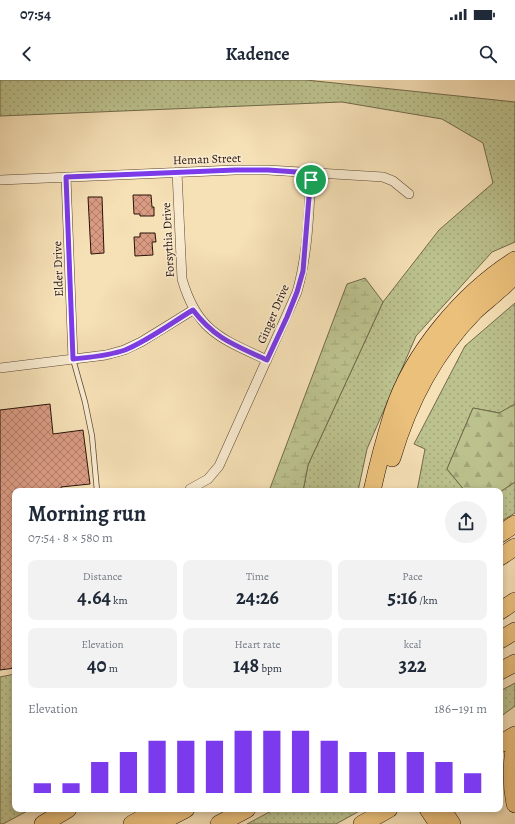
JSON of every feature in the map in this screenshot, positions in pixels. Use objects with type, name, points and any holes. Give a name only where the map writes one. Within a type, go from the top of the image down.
[{"type":"highway","points":[[373,488],[394,411],[403,389],[418,360],[436,334],[457,308],[482,285],[515,260]]},
{"type":"highway","points":[[385,488],[406,416],[428,372],[450,339],[474,312],[508,286],[515,276]]},
{"type":"highway","points":[[503,532],[515,524]]},
{"type":"highway","points":[[503,555],[515,547]]},
{"type":"highway","points":[[503,609],[515,601]]},
{"type":"highway","points":[[503,638],[515,631]]},
{"type":"highway","points":[[503,669],[515,663]]},
{"type":"highway","points":[[503,742],[515,735]]},
{"type":"highway","points":[[515,745],[512,759],[512,778],[515,804]]},
{"type":"highway","points":[[42,824],[63,812]]},
{"type":"highway","points":[[132,824],[154,812]]},
{"type":"highway","points":[[157,824],[180,812]]},
{"type":"highway","points":[[219,824],[241,812]]},
{"type":"highway","points":[[362,824],[384,812]]},
{"type":"highway","points":[[433,812],[445,819]]},
{"type":"street","name":"Heman Street","points":[[0,180],[177,172],[268,170],[383,177],[393,181],[410,194]]},
{"type":"street","name":"Forsythia Drive","points":[[177,172],[182,279],[186,294],[193,310],[204,324],[216,334],[229,342],[267,360]]},
{"type":"street","name":"Ginger Drive","points":[[192,488],[208,479],[219,466],[297,292],[303,271],[311,173]]},
{"type":"street","name":"Elder Drive","points":[[66,177],[73,359]]},
{"type":"street","points":[[0,368],[106,356],[141,342],[193,310]]},
{"type":"lane","points":[[73,359],[85,402],[92,436],[97,488]]},
{"type":"green space","points":[[0,80],[306,80],[515,102],[515,242],[492,252],[416,336],[367,449],[359,488],[304,488],[308,465],[383,302],[439,230],[493,183],[483,143],[442,119],[342,102],[0,116]]},
{"type":"green space","points":[[365,278],[383,302],[308,465],[304,488],[270,488],[347,284]]},
{"type":"green space","points":[[515,303],[515,404],[500,413],[473,408],[447,469],[463,488],[418,488],[425,449],[414,444],[465,346]]},
{"type":"green space","points":[[515,404],[515,482],[503,490],[503,488],[463,488],[447,469],[473,408],[499,413]]},
{"type":"green space","points":[[515,482],[515,513],[503,520],[503,490]]},
{"type":"green space","points":[[12,675],[12,812],[25,812],[3,824],[0,824],[0,677]]},
{"type":"green space","points":[[515,683],[515,706],[503,715],[503,689]]},
{"type":"green space","points":[[269,812],[358,812],[336,824],[247,824]]},
{"type":"building","points":[[133,195],[151,195],[152,207],[154,207],[154,216],[140,216],[140,214],[134,214]]},
{"type":"building","points":[[88,197],[102,197],[104,253],[91,254]]},
{"type":"building","points":[[140,233],[155,233],[156,242],[152,242],[153,255],[135,256],[134,237],[140,237]]},
{"type":"building","points":[[50,404],[53,434],[83,430],[90,484],[61,488],[12,488],[12,668],[0,670],[0,410]]},
{"type":"route","points":[[268,170],[311,173],[311,180],[303,271],[297,292],[287,317],[267,360],[229,342],[216,334],[204,324],[193,310],[141,342],[124,350],[106,356],[73,359],[66,177],[268,170]]}]
